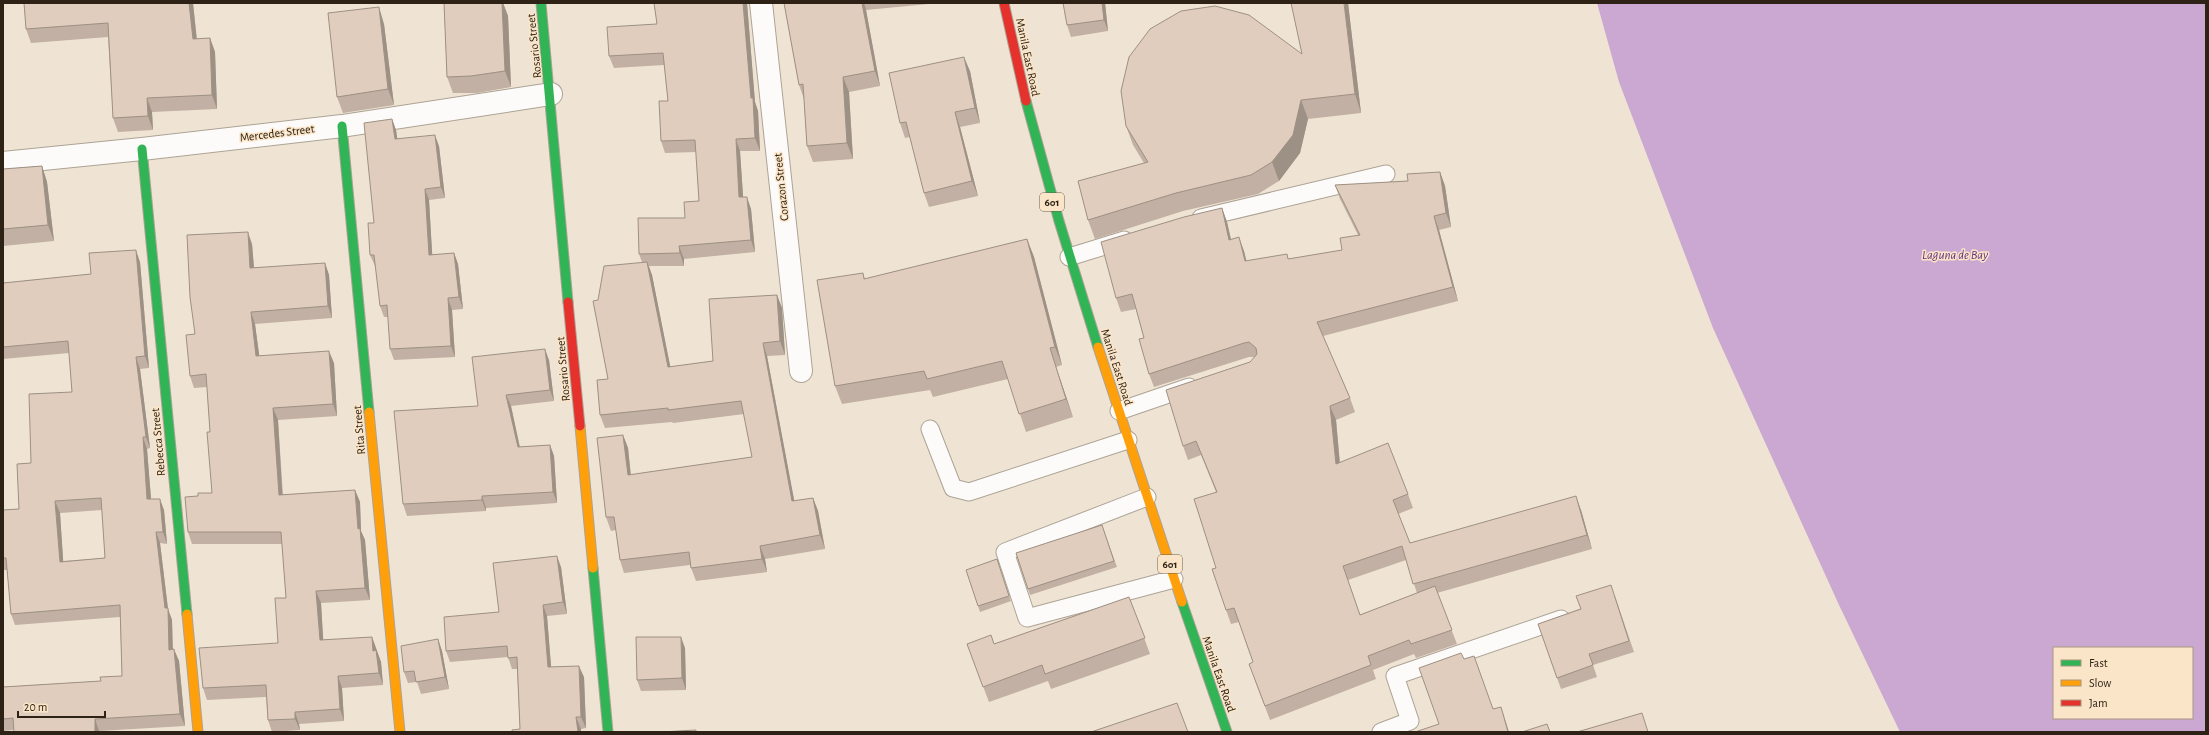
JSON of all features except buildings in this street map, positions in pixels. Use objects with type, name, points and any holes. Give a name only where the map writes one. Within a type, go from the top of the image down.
[{"type":"street","name":"Rosario Street","points":[[541,3],[551,94],[608,732]]},
{"type":"street","name":"Corazon Street","points":[[761,3],[801,371]]},
{"type":"street","name":"Manila East Road","points":[[1004,3],[1046,184],[1128,440],[1227,732]]},
{"type":"street","name":"Mercedes Street","points":[[3,163],[342,126],[551,94]]},
{"type":"street","name":"Rita Street","points":[[342,126],[400,732]]},
{"type":"street","name":"Rebecca Street","points":[[142,149],[198,732]]},
{"type":"lane","points":[[1186,221],[1386,174]]},
{"type":"lane","points":[[1069,257],[1142,234]]},
{"type":"lane","points":[[1119,411],[1208,381]]},
{"type":"lane","points":[[930,429],[953,488],[969,492],[1128,440]]},
{"type":"lane","points":[[1147,497],[1005,552],[1027,618],[1174,579]]},
{"type":"lane","points":[[1382,732],[1410,721],[1395,676],[1565,618]]},
{"type":"water","name":"Laguna de Bay","points":[[1597,3],[2206,3],[2206,732],[1900,732],[1839,605],[1713,328],[1619,82]]},
{"type":"traffic: fast","points":[[541,3],[568,302]]},
{"type":"traffic: fast","points":[[1026,101],[1059,221],[1098,347]]},
{"type":"traffic: fast","points":[[342,126],[369,412]]},
{"type":"traffic: fast","points":[[142,149],[187,614]]},
{"type":"traffic: fast","points":[[593,568],[608,732]]},
{"type":"traffic: fast","points":[[1182,602],[1227,732]]},
{"type":"traffic: slow","points":[[1098,347],[1182,602]]},
{"type":"traffic: slow","points":[[369,412],[400,732]]},
{"type":"traffic: slow","points":[[580,426],[593,568]]},
{"type":"traffic: slow","points":[[187,614],[198,732]]},
{"type":"traffic: jam","points":[[1004,3],[1026,101]]},
{"type":"traffic: jam","points":[[568,302],[580,426]]}]
